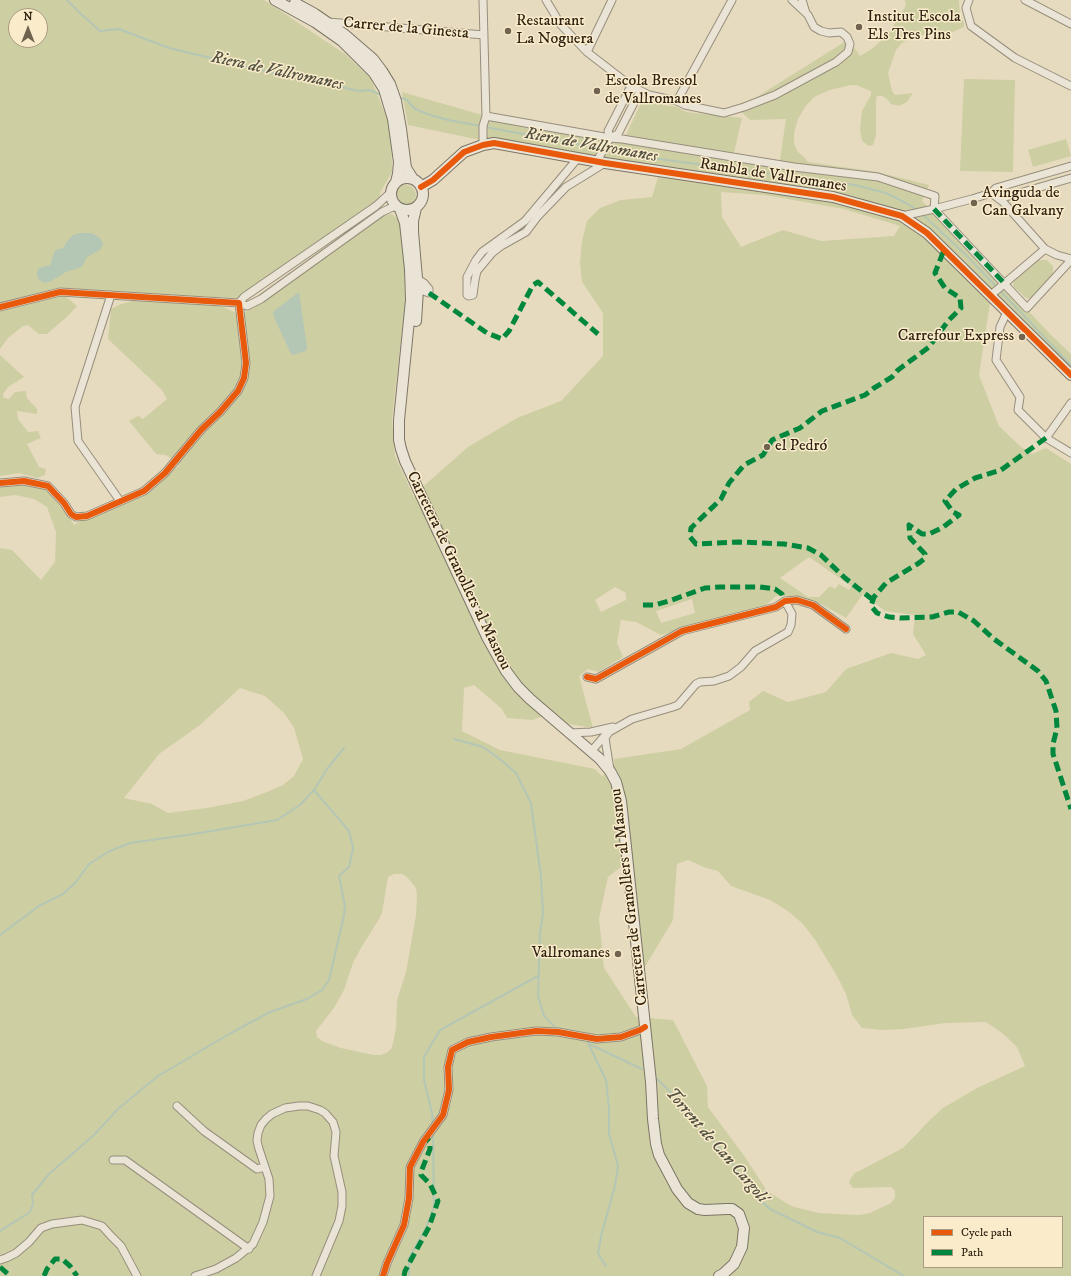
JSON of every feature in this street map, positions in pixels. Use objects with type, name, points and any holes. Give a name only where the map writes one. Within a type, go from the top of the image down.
[{"type":"main road","points":[[275,0],[344,34],[372,59],[387,79],[406,168],[413,180],[421,187],[423,191],[423,198],[416,208],[410,211],[397,208],[390,197],[392,185],[404,178],[413,180]]},
{"type":"main road","points":[[288,0],[315,14],[328,27]]},
{"type":"main road","points":[[394,110],[399,162],[396,182]]},
{"type":"main road","name":"Rambla de Vallromanes","points":[[421,187],[432,180],[464,152],[483,144],[494,143],[581,159],[833,197],[902,216],[927,233],[1071,375]]},
{"type":"main road","name":"Carretera de Granollers al Masnou","points":[[397,208],[405,223],[418,305],[412,349],[400,406]]},
{"type":"main road","name":"Carretera de Granollers al Masnou","points":[[416,208],[413,221],[415,284],[410,313],[400,406],[399,440],[405,461],[490,643],[506,671],[518,687],[530,699],[570,733],[594,748],[616,782],[621,801],[651,1082],[654,1127],[659,1154],[677,1189],[688,1203],[698,1209],[705,1210],[732,1209],[739,1214],[744,1228],[744,1237],[738,1257],[734,1264],[719,1276]]},
{"type":"street","points":[[483,0],[486,116],[483,126],[483,144]]},
{"type":"street","points":[[546,0],[561,25],[587,52],[631,86],[640,91],[678,101],[685,105],[724,112],[744,108],[775,95],[836,62],[848,52],[850,44],[847,37],[841,32],[829,33],[814,27],[806,13],[792,0]]},
{"type":"street","points":[[587,52],[612,0]]},
{"type":"street","points":[[678,101],[732,0]]},
{"type":"street","points":[[802,0],[806,13]]},
{"type":"street","points":[[969,0],[966,8],[971,26],[1015,58],[1071,86]]},
{"type":"street","points":[[1025,0],[1071,24]]},
{"type":"street","name":"Carrer de la Ginesta","points":[[328,27],[484,35]]},
{"type":"street","points":[[588,173],[581,159],[568,170],[525,221],[482,252],[467,278],[467,295],[473,295],[478,271],[488,258],[501,246],[526,232],[557,195],[576,180],[588,173],[601,162],[610,138],[608,131],[631,86]]},
{"type":"street","points":[[610,138],[618,134],[640,91]]},
{"type":"street","name":"Rambla de Vallromanes","points":[[486,116],[610,138],[794,167],[878,177],[935,196],[934,209],[1027,308],[1071,259]]},
{"type":"street","points":[[560,155],[568,170]]},
{"type":"street","points":[[902,216],[934,209],[991,193],[996,188],[1071,166]]},
{"type":"street","points":[[999,198],[1071,178]]},
{"type":"street","points":[[0,483],[24,481],[48,486],[64,503],[71,514],[76,517],[87,516],[144,491],[165,473],[201,430],[220,412],[238,391],[244,378],[246,363],[239,303],[244,297],[376,206],[390,193]]},
{"type":"street","points":[[991,193],[1003,202],[1045,249],[1057,255],[1071,259]]},
{"type":"street","points":[[0,307],[60,292],[239,303],[247,306],[261,299],[382,212],[397,208]]},
{"type":"street","points":[[991,295],[1045,249]]},
{"type":"street","points":[[415,284],[424,283],[429,289],[429,293]]},
{"type":"street","points":[[415,284],[429,293]]},
{"type":"street","points":[[418,305],[420,299],[429,293]]},
{"type":"street","points":[[111,295],[75,407],[78,441],[120,501]]},
{"type":"street","points":[[1007,312],[1000,327],[996,360],[1020,397],[1018,410],[1046,438],[1071,453]]},
{"type":"street","points":[[1046,438],[1071,403]]},
{"type":"street","points":[[588,677],[596,678],[682,632],[776,607],[785,601],[797,600],[813,605],[846,629]]},
{"type":"street","points":[[570,733],[604,730],[632,719],[673,707],[678,705],[696,684],[700,682],[714,681],[729,676],[741,667],[755,651],[788,632],[791,625],[792,614],[785,601]]},
{"type":"street","points":[[594,748],[609,732],[619,725]]},
{"type":"street","points":[[587,732],[594,736],[594,748]]},
{"type":"street","points":[[609,732],[605,738],[610,771]]},
{"type":"street","points":[[383,1276],[387,1262],[404,1225],[410,1198],[410,1167],[423,1142],[443,1115],[449,1090],[448,1067],[452,1050],[468,1042],[491,1037],[536,1031],[558,1032],[597,1039],[622,1037],[645,1027]]},
{"type":"street","points":[[177,1106],[204,1131],[257,1169],[265,1167]]},
{"type":"street","points":[[195,1276],[216,1269],[236,1258],[253,1244],[257,1237],[270,1196],[270,1187],[257,1141],[261,1125],[266,1118],[272,1114],[292,1106],[308,1106],[325,1113],[333,1122],[336,1132],[334,1156],[342,1192],[342,1206],[339,1221],[316,1276]]},
{"type":"street","points":[[113,1160],[125,1160],[248,1248]]},
{"type":"street","points":[[0,1260],[16,1253],[29,1242],[41,1228],[52,1224],[82,1220],[102,1226],[121,1246],[137,1276]]},
{"type":"green space","points":[[0,0],[264,0],[345,54],[371,79],[391,128],[392,172],[380,193],[380,200],[244,295],[236,298],[143,294],[112,299],[65,296],[77,306],[47,334],[39,334],[28,325],[23,326],[8,338],[0,349]]},
{"type":"green space","points":[[905,0],[959,0],[960,15],[964,23],[964,27],[948,34],[917,35],[902,43],[896,50],[888,73],[892,91],[895,95],[913,93],[907,102],[899,106],[891,104],[882,96],[877,96],[876,136],[873,145],[869,146],[862,141],[860,129],[862,111],[871,95],[871,91],[856,85],[851,85],[830,90],[814,97],[805,107],[798,119],[794,133],[794,142],[797,151],[808,162],[877,172],[929,185],[922,201],[1071,354],[1071,379],[999,307],[990,303],[979,375],[999,426],[1020,446],[1032,454],[1046,448],[1071,464],[1071,1276],[0,1276],[0,548],[12,550],[41,580],[55,562],[56,532],[47,507],[34,499],[15,495],[0,497],[0,487],[22,484],[45,488],[60,502],[74,525],[179,466],[166,455],[156,454],[129,421],[138,416],[143,419],[167,399],[162,390],[108,339],[111,309],[121,304],[137,300],[213,304],[236,313],[245,312],[255,307],[377,218],[382,215],[392,214],[399,220],[404,251],[405,304],[392,419],[395,456],[414,497],[426,484],[468,447],[517,418],[561,401],[603,356],[603,313],[582,282],[580,263],[582,241],[587,221],[600,208],[621,200],[652,197],[658,177],[408,125],[402,92],[479,114],[602,140],[779,166],[786,119],[750,120],[736,107],[744,105],[846,41],[853,46],[860,56],[873,48],[889,33],[906,5]],"holes":[[[721,192],[765,195],[844,209],[900,226],[894,236],[821,241],[783,230],[741,247],[722,217]],[[809,557],[851,586],[849,590],[839,584],[835,589],[830,586],[819,597],[808,597],[780,578]],[[615,587],[626,593],[626,600],[601,612],[595,600]],[[863,594],[885,611],[915,615],[913,634],[926,655],[918,659],[891,653],[846,669],[826,692],[788,702],[763,691],[749,702],[750,710],[681,749],[614,759],[614,767],[602,776],[595,769],[500,750],[462,731],[464,688],[474,685],[502,709],[507,718],[533,720],[552,712],[569,724],[593,728],[579,676],[588,669],[598,672],[623,657],[617,643],[621,620],[636,622],[661,635],[766,605],[776,596],[792,596],[821,604],[846,618]],[[692,599],[695,613],[661,623],[656,611]],[[240,688],[265,696],[284,713],[294,728],[303,759],[294,776],[283,785],[243,801],[207,808],[168,813],[152,804],[124,798],[159,754],[200,725]],[[631,859],[643,970],[673,920],[677,864],[688,860],[706,868],[718,871],[731,886],[770,900],[788,911],[803,924],[816,941],[837,976],[846,994],[852,1015],[862,1028],[883,1030],[904,1029],[945,1023],[986,1022],[1002,1033],[1017,1047],[1025,1066],[977,1088],[943,1108],[903,1148],[855,1173],[851,1178],[849,1183],[853,1188],[891,1187],[895,1191],[895,1198],[891,1203],[870,1213],[859,1215],[819,1213],[794,1207],[767,1191],[745,1157],[708,1107],[707,1086],[673,1020],[636,1017],[604,968],[599,918],[608,877]],[[394,874],[402,874],[407,877],[416,888],[416,915],[406,972],[397,1000],[396,1028],[393,1043],[391,1049],[386,1053],[374,1055],[341,1048],[322,1041],[317,1037],[316,1031],[334,1008],[344,990],[353,963],[382,913],[388,877]]]},
{"type":"green space","points":[[964,79],[1015,80],[1013,172],[960,171]]},
{"type":"green space","points":[[646,102],[677,107],[686,112],[742,118],[734,153],[625,137],[641,103]]},
{"type":"green space","points":[[1066,139],[1071,156],[1033,167],[1028,150]]},
{"type":"green space","points":[[406,185],[413,188],[416,195],[413,202],[406,205],[399,202],[396,195],[399,188]]},
{"type":"green space","points":[[1037,260],[1047,260],[1053,266],[1053,275],[1032,298],[1026,298],[1013,286],[1014,280]]},
{"type":"green space","points":[[0,355],[24,377],[8,387],[3,394],[4,398],[9,399],[15,392],[26,391],[27,398],[37,409],[37,414],[17,411],[18,419],[28,432],[38,431],[41,438],[27,444],[39,467],[46,469],[45,475],[37,478],[19,473],[0,476]]},
{"type":"shaded area","points":[[80,233],[92,233],[100,238],[103,245],[100,250],[87,257],[82,267],[66,272],[45,283],[40,281],[37,276],[37,271],[39,268],[50,265],[55,250],[63,248],[73,235]]},
{"type":"shaded area","points":[[299,292],[307,347],[306,351],[293,355],[291,354],[273,315],[274,311]]},
{"type":"waterway","name":"Riera de Vallromanes","points":[[67,0],[100,31],[119,29],[169,48],[274,73],[312,78],[349,89],[360,91],[369,90],[382,95]]},
{"type":"waterway","name":"Riera de Vallromanes","points":[[398,97],[407,100],[415,109],[430,115],[481,126]]},
{"type":"waterway","name":"Riera de Vallromanes","points":[[485,127],[659,159],[855,185],[886,193],[917,210]]},
{"type":"waterway","name":"Riera de Vallromanes","points":[[922,214],[966,255],[1071,365]]},
{"type":"waterway","points":[[454,739],[483,747],[501,760],[516,773],[531,803],[541,877],[543,913],[540,933],[538,996],[544,1016],[556,1028]]},
{"type":"waterway","points":[[0,935],[39,906],[63,894],[76,882],[89,864],[108,852],[130,843],[277,820],[300,805],[314,790],[327,769],[344,748]]},
{"type":"waterway","points":[[0,1231],[30,1212],[33,1204],[32,1195],[49,1174],[94,1135],[118,1109],[158,1076],[270,1012],[307,999],[322,990],[329,980],[343,920],[345,906],[339,876],[349,867],[353,848],[349,831],[314,790]]},
{"type":"waterway","points":[[433,1125],[432,1113],[424,1080],[424,1057],[440,1030],[538,976]]},
{"type":"waterway","points":[[588,1043],[606,1080],[609,1109],[609,1134],[618,1166],[615,1186],[601,1236],[598,1254],[606,1266]]},
{"type":"waterway","points":[[589,1044],[642,1069]]},
{"type":"waterway","name":"Torrent de Can Cargolí","points":[[657,1079],[688,1109],[729,1159],[759,1199],[770,1209],[817,1232],[840,1238],[904,1276]]},
{"type":"waterway","points":[[409,1276],[409,1258],[426,1228],[434,1207],[433,1131]]},
{"type":"marked path","points":[[934,209],[1005,284]]},
{"type":"marked path","points":[[873,600],[845,578],[821,555],[808,548],[784,544],[739,542],[696,544],[690,537],[691,528],[721,499],[729,483],[744,465],[763,455],[772,440],[800,428],[822,411],[865,395],[892,377],[898,370],[929,347],[948,321],[961,308],[960,298],[945,288],[935,273],[944,250]]},
{"type":"marked path","points":[[429,293],[487,333],[502,339],[509,331],[533,285],[538,282],[598,334]]},
{"type":"marked path","points":[[1046,438],[1001,470],[975,478],[956,489],[945,501],[953,512],[959,515],[942,528],[929,534],[922,534],[909,525],[910,538],[925,554],[924,559],[886,583],[874,597],[871,606],[877,613],[889,617],[900,618],[932,617],[949,612],[958,612],[974,621],[994,639],[1038,671],[1046,681],[1056,711],[1057,728],[1053,744],[1053,754],[1071,809]]},
{"type":"marked path","points":[[643,605],[655,605],[705,588],[720,587],[760,587],[775,589],[782,594],[785,601]]},
{"type":"marked path","points":[[404,1276],[405,1271],[429,1227],[438,1201],[430,1184],[421,1175],[430,1149],[430,1142],[426,1138]]},
{"type":"marked path","points":[[44,1276],[47,1269],[55,1259],[62,1259],[70,1266],[77,1276]]},
{"type":"marked path","points":[[0,1267],[10,1276]]},
{"type":"cycle path","points":[[421,187],[433,180],[464,152],[483,145],[494,143],[605,163],[833,197],[902,216],[927,233],[1071,375]]},
{"type":"cycle path","points":[[0,307],[60,292],[239,303],[246,363],[244,378],[238,391],[220,412],[201,430],[165,473],[144,491],[87,516],[76,517],[71,514],[64,503],[48,486],[24,481],[0,483]]},
{"type":"cycle path","points":[[587,677],[596,679],[682,631],[776,607],[785,601],[797,600],[813,605],[846,629]]},
{"type":"cycle path","points":[[383,1276],[387,1263],[404,1225],[409,1198],[410,1167],[423,1142],[443,1115],[449,1090],[448,1067],[452,1050],[468,1042],[491,1037],[536,1031],[558,1032],[597,1039],[621,1037],[645,1027]]},
{"type":"place","name":"Institut Escola Els Tres Pins","points":[[859,27]]},
{"type":"place","name":"Restaurant La Noguera","points":[[508,31]]},
{"type":"place","name":"Escola Bressol de Vallromanes","points":[[597,91]]},
{"type":"place","name":"Avinguda de Can Galvany","points":[[974,203]]},
{"type":"place","name":"Carrefour Express","points":[[1022,337]]},
{"type":"place","name":"el Pedró","points":[[767,447]]},
{"type":"place","name":"Vallromanes","points":[[618,954]]}]
